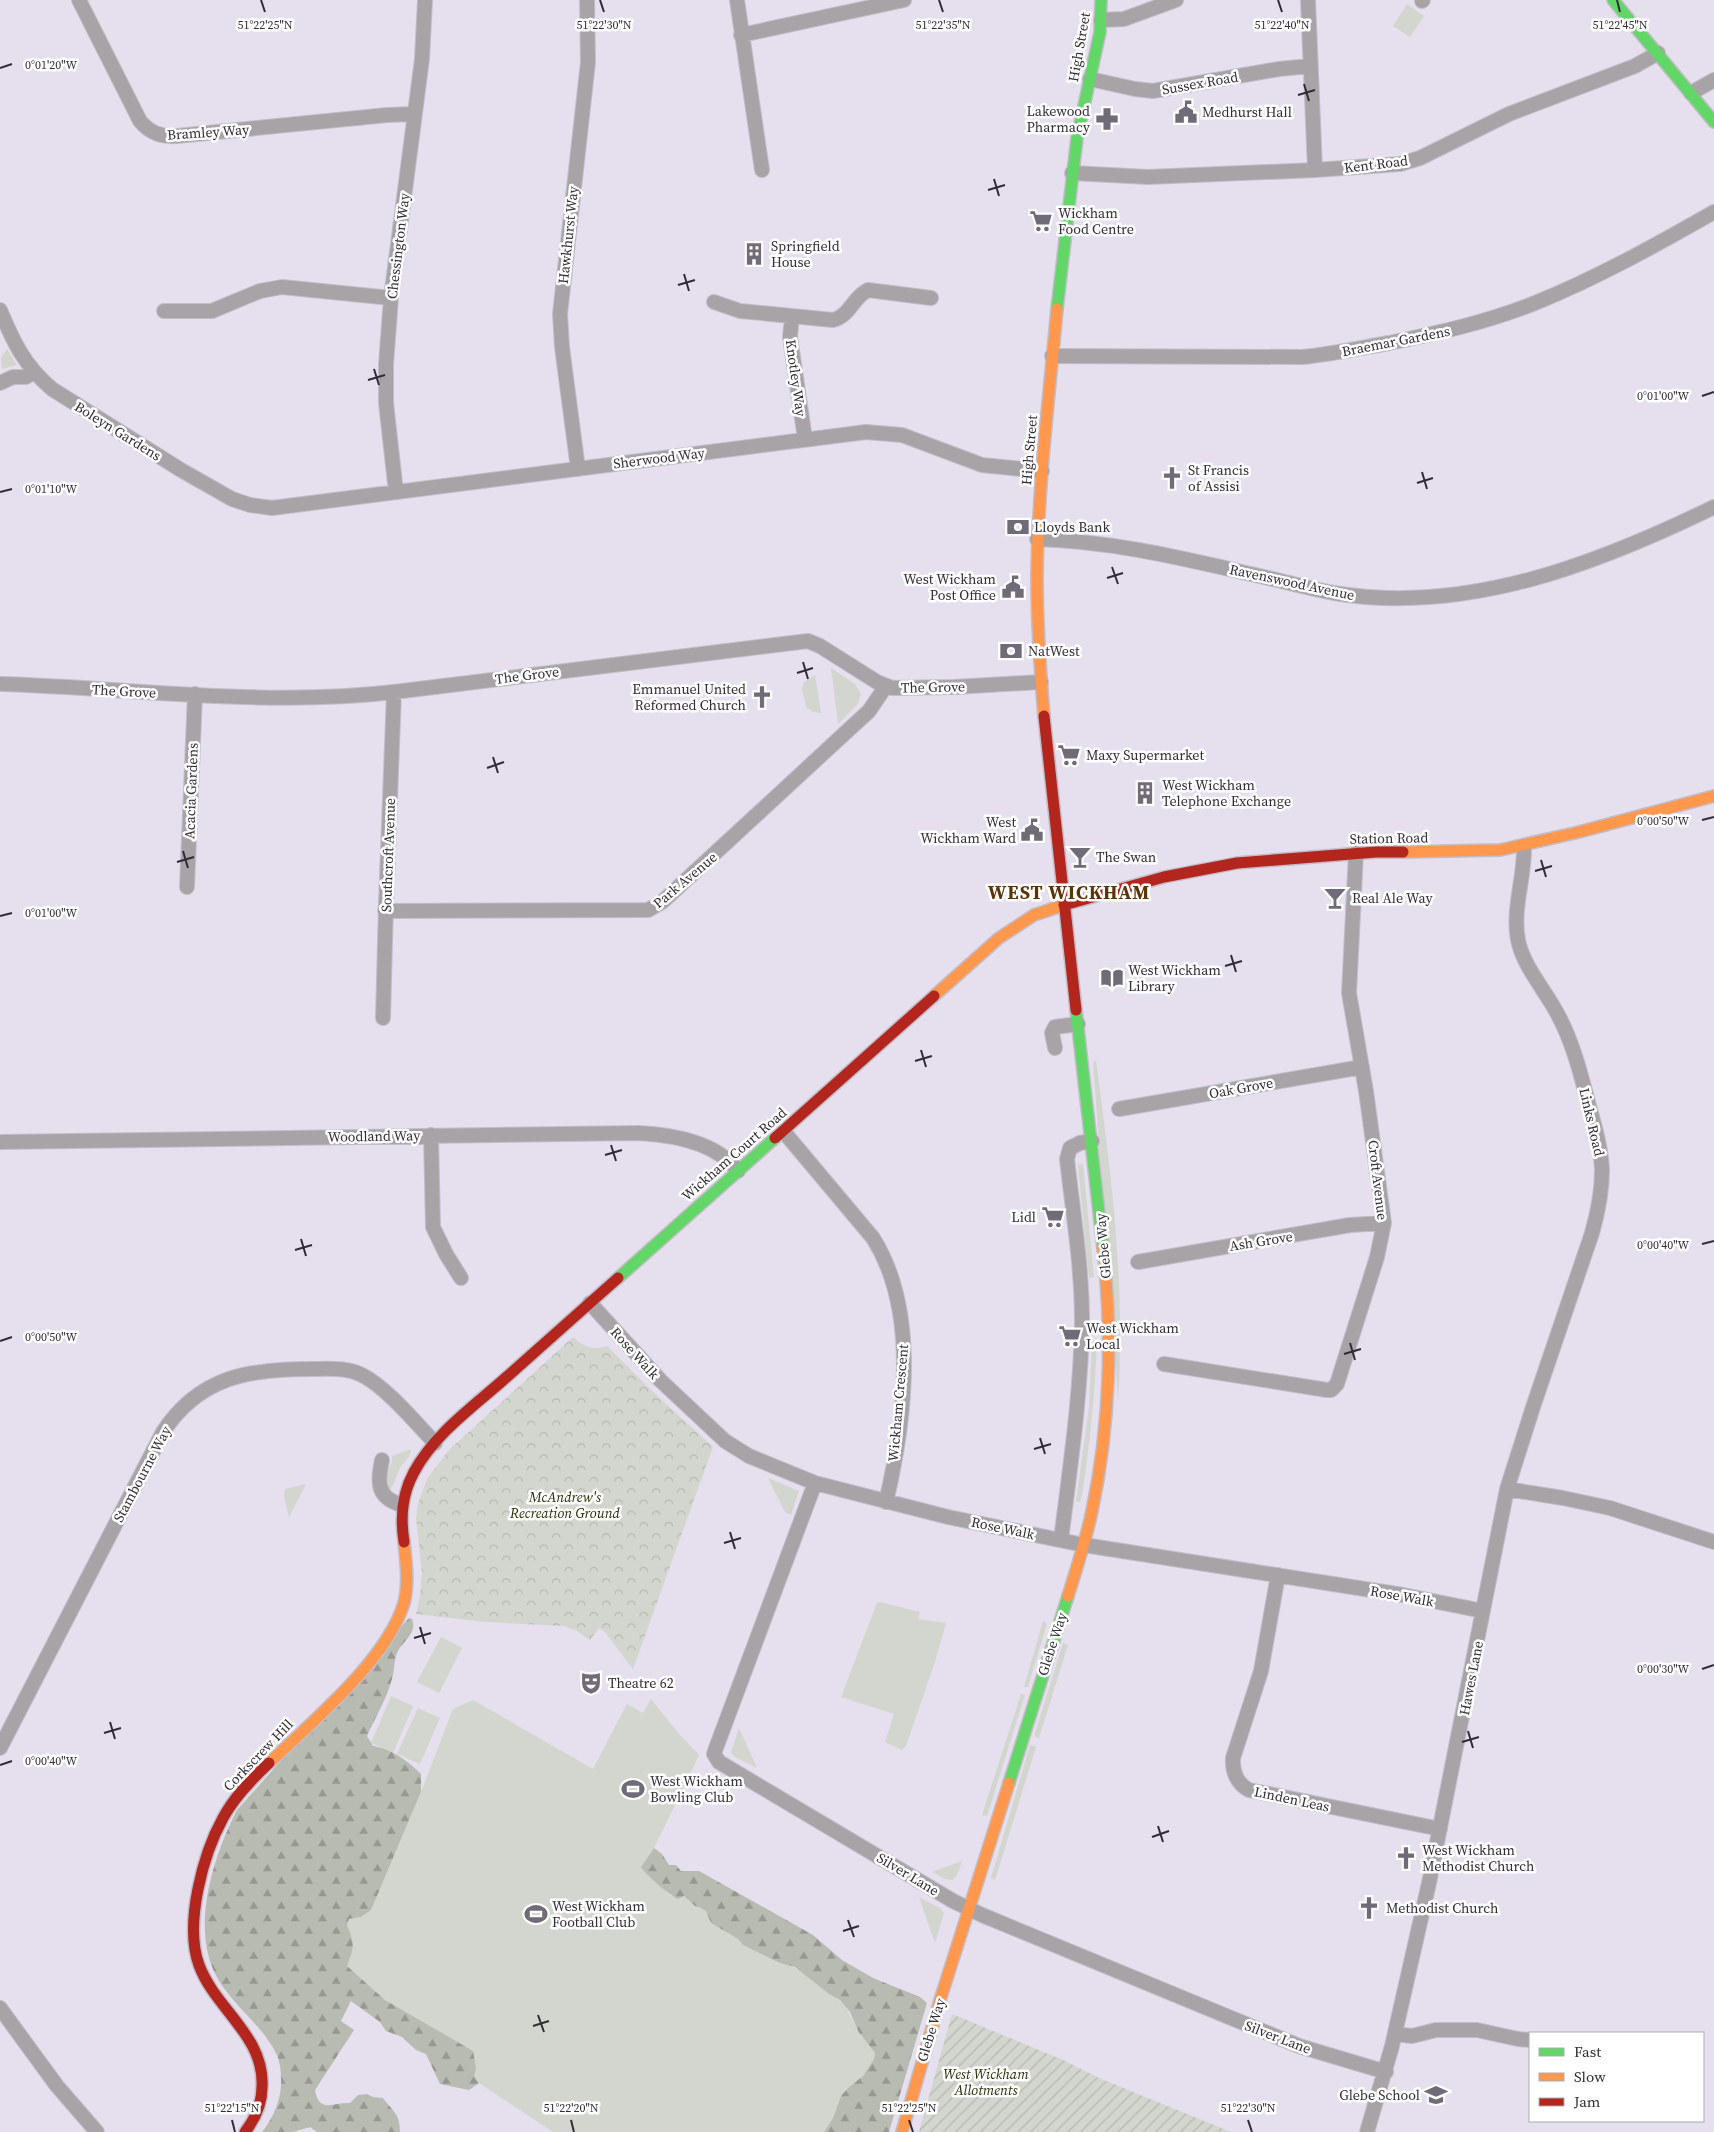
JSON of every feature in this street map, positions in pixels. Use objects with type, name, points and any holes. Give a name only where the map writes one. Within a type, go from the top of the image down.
[{"type":"main road","name":"High Street","points":[[1064,905],[1041,682],[1037,607],[1037,539],[1052,356],[1072,173],[1077,138],[1097,49],[1101,20],[1101,0]]},
{"type":"main road","points":[[1613,0],[1714,122]]},
{"type":"main road","name":"Station Road","points":[[1064,905],[1164,877],[1259,861],[1395,852],[1473,852],[1524,846],[1714,796]]},
{"type":"main road","name":"Glebe Way","points":[[902,2132],[1084,1545],[1092,1513],[1102,1434],[1107,1368],[1107,1296],[1092,1140],[1064,905]]},
{"type":"main road","name":"Wickham Court Road","points":[[435,1443],[590,1302],[784,1132],[999,938],[1034,915],[1064,905]]},
{"type":"main road","name":"Corkscrew Hill","points":[[245,2132],[259,2106],[263,2090],[262,2068],[252,2041],[210,1990],[198,1963],[195,1931],[202,1877],[217,1829],[236,1798],[357,1676],[375,1655],[395,1623],[407,1588],[408,1572],[402,1539],[402,1505],[416,1468],[435,1443]]},
{"type":"street","name":"Bramley Way","points":[[79,0],[140,121],[145,127],[157,134],[177,136],[387,115],[415,114]]},
{"type":"street","name":"Chessington Way","points":[[396,492],[385,388],[391,298],[424,41],[425,0]]},
{"type":"street","name":"Hawkhurst Way","points":[[578,469],[561,342],[560,314],[588,62],[587,0]]},
{"type":"street","points":[[737,0],[762,170]]},
{"type":"street","points":[[742,34],[904,0]]},
{"type":"street","points":[[1101,20],[1124,19],[1176,0]]},
{"type":"street","points":[[1308,0],[1315,170]]},
{"type":"street","name":"Kent Road","points":[[1072,173],[1148,177],[1390,166],[1410,162],[1509,114],[1635,66],[1658,53]]},
{"type":"street","name":"Sussex Road","points":[[1090,80],[1153,91],[1279,69],[1310,66]]},
{"type":"street","points":[[1691,93],[1714,80]]},
{"type":"street","name":"Braemar Gardens","points":[[1052,356],[1302,357],[1347,351],[1455,329],[1519,309],[1562,292],[1624,262],[1714,212]]},
{"type":"street","points":[[164,311],[212,311],[221,309],[260,291],[282,287],[391,298]]},
{"type":"street","points":[[714,302],[740,311],[833,320],[845,315],[862,293],[868,290],[931,298]]},
{"type":"street","name":"Boleyn Gardens","points":[[0,310],[19,353],[33,372],[64,397],[232,499],[250,505],[272,508]]},
{"type":"street","name":"Knotley Way","points":[[792,316],[790,337],[805,439]]},
{"type":"street","points":[[0,383],[13,377],[26,376],[33,372]]},
{"type":"street","name":"Sherwood Way","points":[[272,508],[866,432],[891,433],[915,439],[962,459],[982,465],[1042,471]]},
{"type":"street","name":"Ravenswood Avenue","points":[[1037,539],[1133,549],[1338,594],[1387,598],[1440,597],[1491,589],[1574,566],[1617,550],[1714,507]]},
{"type":"street","name":"The Grove","points":[[0,684],[195,694],[306,697],[394,692],[808,641],[820,646],[876,682],[886,686],[920,688],[1041,682]]},
{"type":"street","name":"Park Avenue","points":[[386,911],[641,911],[656,906],[869,711],[877,702],[886,686]]},
{"type":"street","name":"Southcroft Avenue","points":[[384,1018],[394,692]]},
{"type":"street","name":"Acacia Gardens","points":[[186,887],[195,694]]},
{"type":"street","name":"Links Road","points":[[1507,1490],[1532,1407],[1592,1233],[1602,1179],[1598,1141],[1583,1080],[1571,1045],[1557,1012],[1523,955],[1518,940],[1517,923],[1524,846]]},
{"type":"street","name":"Croft Avenue","points":[[1164,1364],[1331,1390],[1337,1384],[1378,1255],[1384,1223],[1349,984],[1356,854]]},
{"type":"street","points":[[1055,1048],[1052,1033],[1056,1027],[1078,1024]]},
{"type":"street","name":"Oak Grove","points":[[1120,1109],[1362,1068]]},
{"type":"street","name":"Woodland Way","points":[[0,1142],[607,1132],[663,1135],[715,1151],[729,1161],[738,1171]]},
{"type":"street","name":"Wickham Crescent","points":[[784,1132],[873,1238],[884,1255],[894,1282],[902,1319],[904,1363],[897,1445],[886,1502]]},
{"type":"street","points":[[431,1135],[433,1227],[446,1254],[461,1278]]},
{"type":"street","name":"Glebe Way","points":[[1060,1540],[1078,1398],[1081,1298],[1079,1261],[1067,1159],[1070,1148],[1092,1140]]},
{"type":"street","name":"Ash Grove","points":[[1138,1262],[1350,1225],[1384,1223]]},
{"type":"street","points":[[1081,1298],[1107,1296]]},
{"type":"street","name":"Rose Walk","points":[[590,1302],[660,1380],[724,1441],[749,1456],[815,1483],[886,1502],[1084,1545],[1403,1595],[1483,1611]]},
{"type":"street","name":"Stambourne Way","points":[[0,1748],[163,1432],[177,1413],[198,1394],[221,1381],[248,1373],[300,1369],[347,1370],[362,1375],[377,1385],[435,1443]]},
{"type":"street","points":[[382,1460],[379,1476],[382,1494],[390,1501],[402,1505]]},
{"type":"street","name":"Silver Lane","points":[[815,1483],[718,1740],[714,1754],[716,1758],[743,1777],[970,1909],[1298,2046],[1386,2072]]},
{"type":"street","points":[[1507,1490],[1563,1498],[1610,1508],[1714,1542]]},
{"type":"street","name":"Hawes Lane","points":[[1367,2132],[1386,2072],[1440,1829],[1507,1490]]},
{"type":"street","name":"Linden Leas","points":[[1278,1575],[1261,1671],[1233,1758],[1233,1768],[1238,1780],[1244,1787],[1258,1792],[1440,1829]]},
{"type":"street","points":[[0,2008],[57,2086],[97,2132]]},
{"type":"street","points":[[1395,2034],[1412,2036],[1436,2030],[1478,2030],[1529,2040]]},
{"type":"green space","points":[[1407,4],[1424,16],[1410,37],[1393,26]]},
{"type":"green space","points":[[7,349],[17,365],[2,369],[1,358]]},
{"type":"green space","points":[[831,668],[855,684],[861,694],[857,705],[838,724]]},
{"type":"green space","points":[[815,675],[821,713],[813,712],[806,707],[802,689],[804,682]]},
{"type":"green space","points":[[1096,1061],[1112,1188],[1119,1273],[1120,1358],[1118,1400],[1093,1062]]},
{"type":"green space","points":[[1083,1164],[1094,1277],[1089,1278],[1078,1165]]},
{"type":"green space","name":"McAndrew's Recreation Ground","points":[[573,1337],[589,1347],[607,1346],[652,1391],[713,1447],[633,1669],[604,1631],[599,1628],[590,1640],[577,1631],[564,1626],[485,1622],[416,1614],[422,1573],[416,1518],[418,1504],[427,1479],[449,1450]]},
{"type":"green space","points":[[1097,1341],[1093,1399],[1082,1495],[1080,1502],[1076,1502],[1089,1407],[1092,1342]]},
{"type":"green space","points":[[411,1449],[409,1456],[401,1466],[394,1484],[388,1492],[386,1476],[392,1463],[392,1456]]},
{"type":"green space","points":[[768,1478],[799,1491],[791,1515],[785,1512]]},
{"type":"green space","points":[[306,1484],[289,1517],[284,1496],[285,1489]]},
{"type":"green space","points":[[880,1602],[920,1612],[918,1619],[946,1623],[935,1662],[906,1746],[902,1750],[885,1742],[894,1714],[841,1697],[877,1603]]},
{"type":"green space","points":[[409,1618],[412,1619],[412,1632],[397,1653],[390,1686],[367,1736],[373,1746],[399,1756],[421,1774],[421,1792],[371,1910],[361,1917],[349,1919],[347,1926],[353,1946],[347,1966],[385,2000],[473,2051],[476,2068],[474,2076],[479,2083],[469,2090],[440,2084],[426,2054],[416,2050],[402,2037],[386,2031],[380,2022],[351,2001],[341,2021],[354,2030],[315,2090],[317,2097],[320,2102],[328,2105],[350,2103],[358,2095],[367,2094],[383,2098],[399,2121],[400,2132],[317,2132],[310,2127],[293,2132],[262,2132],[274,2114],[279,2100],[281,2086],[280,2066],[276,2053],[269,2041],[224,1988],[211,1964],[206,1945],[205,1926],[209,1885],[221,1845],[237,1810]]},
{"type":"green space","points":[[1043,1621],[1047,1624],[1028,1687],[1024,1687]]},
{"type":"green space","points":[[441,1637],[462,1648],[439,1693],[417,1682]]},
{"type":"green space","points":[[1063,1643],[1068,1645],[1039,1738],[1034,1736]]},
{"type":"green space","points":[[1021,1694],[1025,1695],[987,1816],[982,1815]]},
{"type":"green space","points":[[391,1696],[413,1706],[393,1753],[371,1743]]},
{"type":"green space","name":"West Wickham Football Club","points":[[651,1699],[679,1734],[699,1755],[654,1848],[641,1867],[671,1896],[684,1896],[695,1906],[701,1907],[706,1911],[711,1923],[738,1939],[743,1945],[804,1972],[845,2005],[858,2031],[875,2053],[874,2059],[863,2076],[841,2096],[833,2118],[824,2132],[553,2132],[479,2083],[412,2016],[385,2000],[347,1966],[347,1926],[350,1919],[361,1917],[371,1910],[421,1792],[453,1709],[473,1700],[593,1769],[627,1704],[643,1713]]},
{"type":"green space","points":[[418,1708],[440,1718],[420,1764],[397,1754]]},
{"type":"green space","points":[[739,1728],[757,1768],[735,1757],[731,1752]]},
{"type":"green space","points":[[1030,1745],[1036,1747],[995,1880],[991,1878]]},
{"type":"green space","points":[[654,1848],[662,1854],[669,1865],[676,1865],[681,1871],[699,1871],[813,1935],[842,1960],[873,1978],[920,1997],[927,2003],[889,2132],[824,2132],[833,2118],[841,2096],[863,2076],[874,2059],[875,2053],[858,2031],[850,2012],[840,2000],[829,1994],[795,1967],[780,1963],[743,1945],[738,1939],[711,1923],[706,1911],[695,1906],[684,1896],[678,1899],[653,1880],[641,1867]]},
{"type":"green space","points":[[962,1861],[957,1875],[952,1880],[945,1879],[932,1872]]},
{"type":"green space","points":[[919,1897],[941,1909],[944,1913],[935,1943]]},
{"type":"green space","name":"West Wickham Allotments","points":[[952,2014],[1063,2060],[1099,2078],[1231,2132],[919,2132]]},
{"type":"traffic: fast","points":[[1057,309],[1077,138],[1100,32],[1101,0]]},
{"type":"traffic: fast","points":[[1613,0],[1714,122]]},
{"type":"traffic: fast","points":[[1076,1010],[1103,1248]]},
{"type":"traffic: fast","points":[[618,1278],[775,1138]]},
{"type":"traffic: fast","points":[[1009,1783],[1068,1596]]},
{"type":"traffic: slow","points":[[1044,716],[1037,575],[1039,508],[1057,309]]},
{"type":"traffic: slow","points":[[1403,852],[1500,850],[1579,832],[1714,796]]},
{"type":"traffic: slow","points":[[934,996],[999,938],[1034,915],[1064,905]]},
{"type":"traffic: slow","points":[[1068,1596],[1090,1522],[1103,1446],[1109,1347],[1103,1248]]},
{"type":"traffic: slow","points":[[269,1763],[346,1689],[382,1646],[395,1625],[404,1603],[406,1588],[407,1572],[404,1542]]},
{"type":"traffic: slow","points":[[902,2132],[941,1997],[1009,1783]]},
{"type":"traffic: jam","points":[[1044,716],[1076,1010]]},
{"type":"traffic: jam","points":[[1064,905],[1164,877],[1237,863],[1376,852],[1403,852]]},
{"type":"traffic: jam","points":[[775,1138],[934,996]]},
{"type":"traffic: jam","points":[[404,1542],[402,1514],[407,1489],[414,1472],[432,1446],[465,1413],[618,1278]]},
{"type":"traffic: jam","points":[[245,2132],[255,2117],[261,2099],[261,2069],[256,2053],[248,2038],[206,1981],[199,1965],[195,1948],[195,1910],[198,1890],[209,1850],[227,1810],[250,1782],[269,1763]]},
{"type":"place","name":"Medhurst Hall","points":[[1186,112]]},
{"type":"place","name":"Lakewood Pharmacy","points":[[1107,119]]},
{"type":"place","name":"Wickham Food Centre","points":[[1041,221]]},
{"type":"place","name":"Springfield House","points":[[754,254]]},
{"type":"place","name":"St Francis of Assisi","points":[[1172,478]]},
{"type":"place","name":"Lloyds Bank","points":[[1018,527]]},
{"type":"place","name":"West Wickham Post Office","points":[[1013,587]]},
{"type":"place","name":"NatWest","points":[[1011,651]]},
{"type":"place","name":"Emmanuel United Reformed Church","points":[[762,697]]},
{"type":"place","name":"Maxy Supermarket","points":[[1069,755]]},
{"type":"place","name":"West Wickham Telephone Exchange","points":[[1145,793]]},
{"type":"place","name":"West Wickham Ward","points":[[1032,830]]},
{"type":"place","name":"The Swan","points":[[1080,857]]},
{"type":"place","name":"Real Ale Way","points":[[1335,898]]},
{"type":"place","name":"West Wickham Library","points":[[1112,978]]},
{"type":"place","name":"Lidl","points":[[1053,1217]]},
{"type":"place","name":"West Wickham Local","points":[[1070,1336]]},
{"type":"place","name":"Theatre 62","points":[[591,1683]]},
{"type":"place","name":"West Wickham Bowling Club","points":[[633,1789]]},
{"type":"place","name":"West Wickham Methodist Church","points":[[1406,1858]]},
{"type":"place","name":"Methodist Church","points":[[1369,1908]]},
{"type":"place","name":"West Wickham Football Club","points":[[536,1914]]},
{"type":"place","name":"Glebe School","points":[[1436,2095]]},
{"type":"district","name":"WEST WICKHAM","points":[[1069,892]]}]
